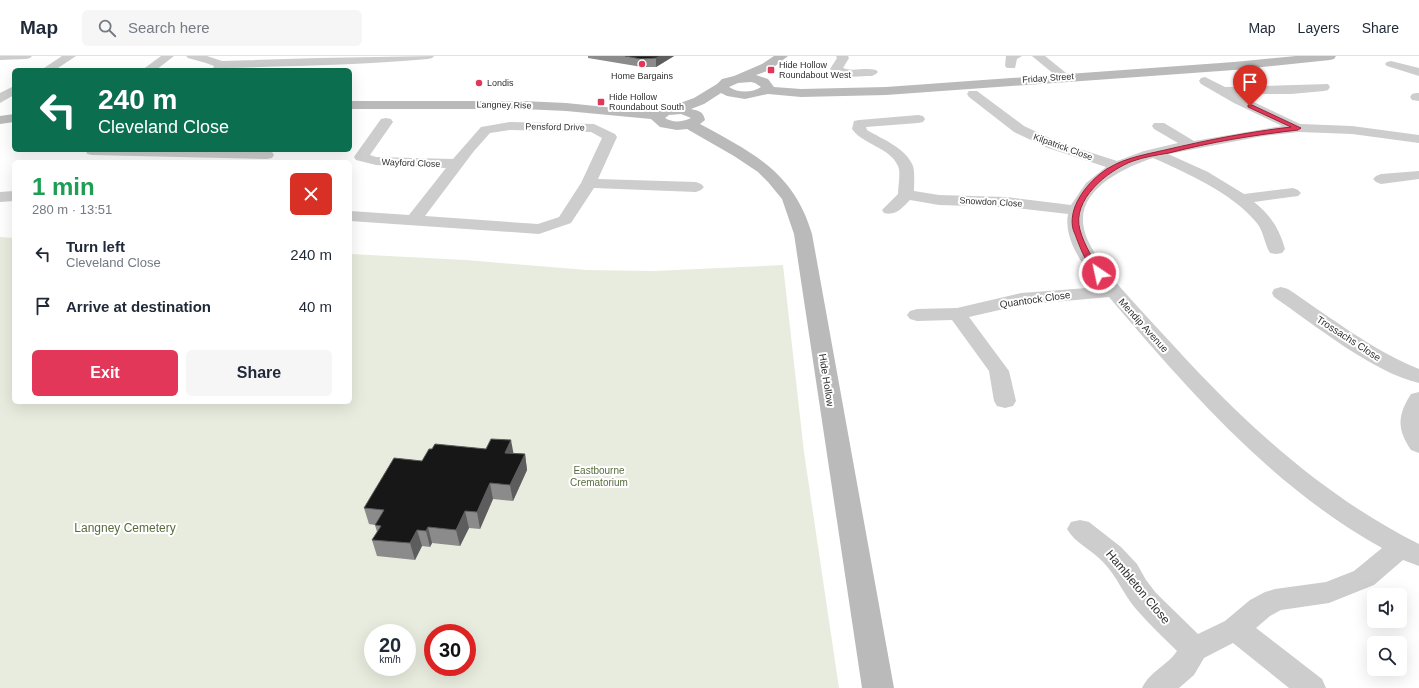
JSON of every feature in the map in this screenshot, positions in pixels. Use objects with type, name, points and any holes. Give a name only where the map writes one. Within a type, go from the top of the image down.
[{"type":"main road","points":[[687,116],[699,101],[722,87],[726,82],[738,79],[766,67],[782,56]]},
{"type":"main road","name":"Friday Street","points":[[764,86],[800,93],[886,91],[1065,76],[1234,66],[1330,56]]},
{"type":"main road","points":[[722,87],[727,92],[740,94],[758,93],[764,86],[766,67]]},
{"type":"main road","points":[[738,79],[751,79],[764,86]]},
{"type":"main road","points":[[687,116],[664,112],[657,118],[659,121],[668,125],[740,94]]},
{"type":"main road","name":"Langney Rise","points":[[352,105],[523,105],[566,107],[658,116]]},
{"type":"main road","name":"Hide Hollow","points":[[687,116],[762,169],[784,190],[798,214],[803,234],[878,688]]},
{"type":"main road","points":[[0,120],[12,118]]},
{"type":"street","points":[[0,58],[26,56]]},
{"type":"street","points":[[50,68],[70,56]]},
{"type":"street","points":[[151,68],[168,56]]},
{"type":"street","points":[[192,56],[210,60],[219,68],[321,58],[372,61],[428,56]]},
{"type":"street","points":[[842,56],[843,58],[836,69],[846,73],[872,72]]},
{"type":"street","points":[[1038,56],[1065,76]]},
{"type":"street","points":[[1391,64],[1419,72]]},
{"type":"street","points":[[1205,80],[1238,100],[1298,128]]},
{"type":"street","points":[[1223,91],[1291,90],[1324,87]]},
{"type":"street","points":[[0,99],[12,91]]},
{"type":"street","name":"Kilpatrick Close","points":[[973,94],[999,115],[1025,132],[1053,145],[1117,166]]},
{"type":"street","points":[[890,210],[906,195],[906,167],[894,152],[862,133],[859,129],[859,124],[918,119]]},
{"type":"street","name":"Wayford Close","points":[[386,122],[361,157],[376,161],[456,164]]},
{"type":"street","name":"Pensford Drive","points":[[352,216],[539,229],[566,220],[589,183],[610,137],[594,128],[510,126],[486,130],[456,164],[414,220]]},
{"type":"street","points":[[1159,126],[1191,145]]},
{"type":"street","points":[[1076,210],[1086,192],[1102,175],[1117,166],[1130,160],[1154,153],[1191,145],[1298,128],[1346,129],[1419,139]]},
{"type":"street","points":[[122,152],[267,155]]},
{"type":"street","points":[[142,160],[151,153]]},
{"type":"street","points":[[1154,153],[1194,171],[1254,210],[1272,234],[1276,250]]},
{"type":"street","points":[[1381,179],[1419,175]]},
{"type":"street","points":[[589,183],[696,187]]},
{"type":"street","points":[[1239,199],[1293,194]]},
{"type":"street","name":"Snowdon Close","points":[[906,195],[939,200],[1007,202],[1076,210]]},
{"type":"street","points":[[0,197],[12,196]]},
{"type":"street","name":"Mendip Avenue","points":[[1076,210],[1076,229],[1092,264],[1155,338],[1242,430],[1283,466],[1347,515],[1410,551]]},
{"type":"street","name":"Quantock Close","points":[[917,315],[956,314],[1021,299],[1114,291]]},
{"type":"street","name":"Trossachs Close","points":[[1281,293],[1362,348],[1419,377]]},
{"type":"street","points":[[956,314],[999,371],[1005,401]]},
{"type":"street","points":[[1419,399],[1414,406],[1410,422],[1419,445]]},
{"type":"street","name":"Hambleton Close","points":[[1080,529],[1112,554],[1127,571],[1136,588],[1146,601],[1194,649]]},
{"type":"street","points":[[1157,688],[1183,666],[1194,649],[1235,629],[1260,608],[1275,600],[1329,592],[1364,578],[1410,551]]},
{"type":"street","points":[[1235,629],[1311,688]]},
{"type":"green space","name":"Eastbourne Crematorium","points":[[0,237],[12,238],[12,404],[352,404],[352,254],[466,260],[587,270],[654,271],[783,265],[804,452],[839,688],[0,688]]},
{"type":"building","points":[[625,56],[660,56],[656,58],[641,59]]},
{"type":"building","points":[[491,439],[511,440],[505,453],[525,454],[510,485],[490,483],[477,512],[465,511],[456,530],[428,527],[426,531],[417,530],[410,543],[372,540],[381,526],[375,525],[384,510],[364,508],[394,458],[422,461],[429,449],[432,449],[435,444],[486,449]]},
{"type":"place","name":"Home Bargains","points":[[642,64]]},
{"type":"place","name":"Hide Hollow Roundabout West","points":[[771,70]]},
{"type":"place","name":"Londis","points":[[479,83]]},
{"type":"place","name":"Hide Hollow Roundabout South","points":[[601,102]]},
{"type":"route","points":[[1099,273],[1092,264],[1076,229],[1076,210],[1080,200],[1086,192],[1102,175],[1130,160],[1191,145],[1298,128],[1250,106]]},
{"type":"park label","name":"Langney Cemetery","points":[[125,528]]}]
